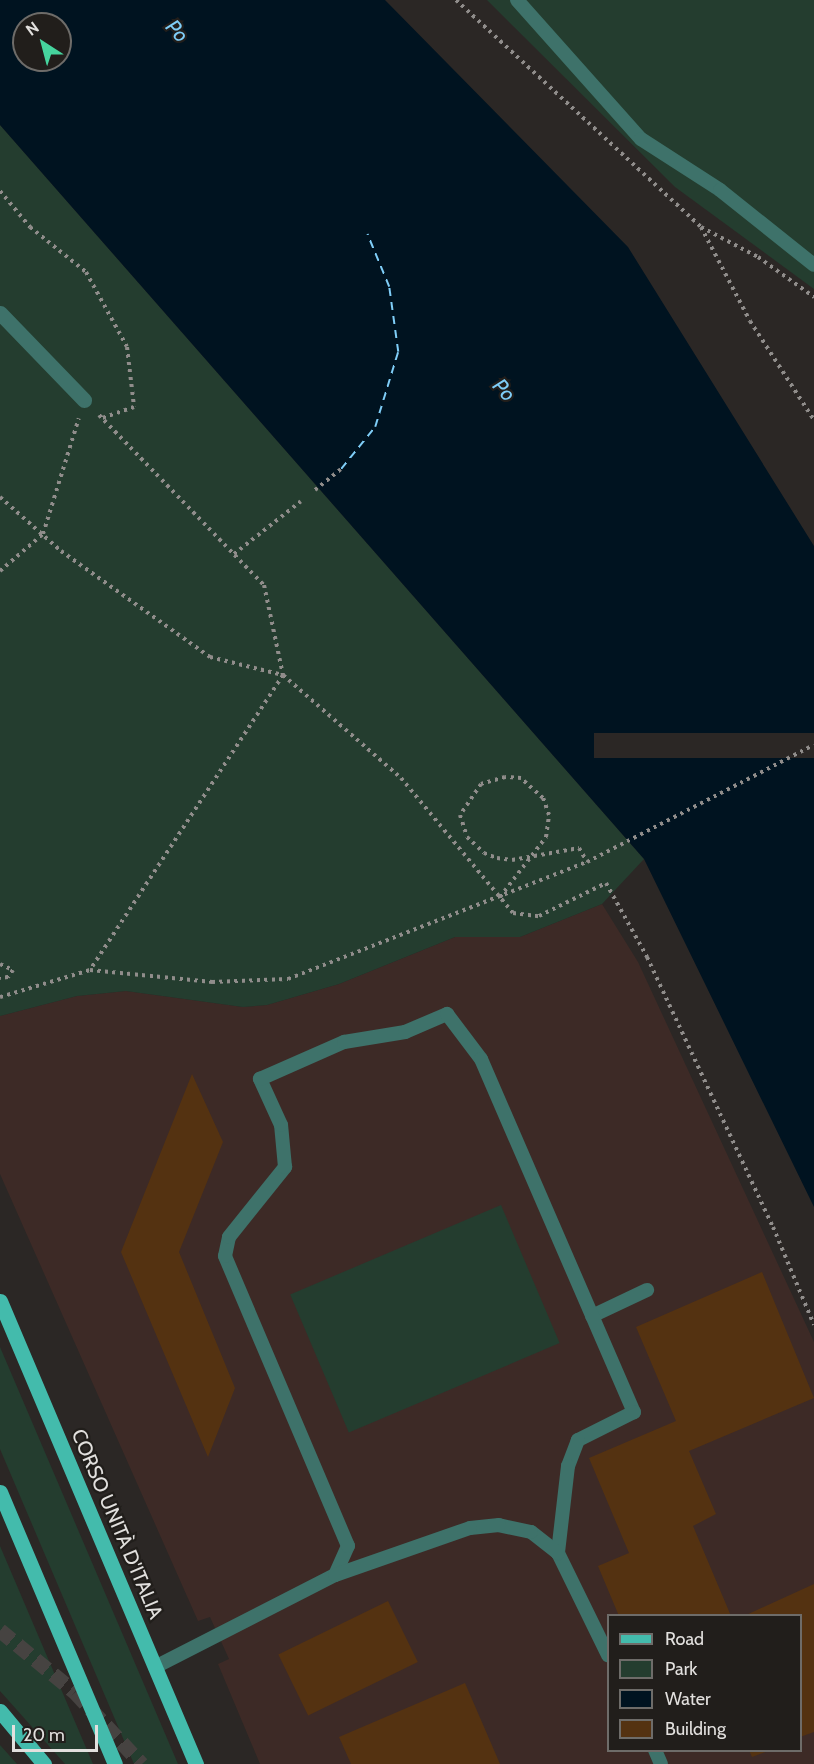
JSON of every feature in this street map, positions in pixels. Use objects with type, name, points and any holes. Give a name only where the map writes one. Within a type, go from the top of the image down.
[{"type":"main road","name":"CORSO UNITÀ D'ITALIA","points":[[0,1301],[196,1764]]},
{"type":"main road","points":[[0,1492],[115,1764]]},
{"type":"main road","points":[[0,1711],[44,1764]]},
{"type":"street","points":[[0,313],[84,400]]},
{"type":"lane","points":[[517,0],[641,139],[720,190],[814,265]]},
{"type":"lane","points":[[335,1575],[348,1546],[225,1256],[229,1237],[285,1167],[282,1125],[260,1079],[344,1042],[405,1032],[447,1014],[481,1059],[634,1412],[578,1440],[568,1466],[558,1553]]},
{"type":"lane","points":[[592,1316],[648,1290]]},
{"type":"lane","points":[[155,1667],[335,1575],[470,1528],[499,1525],[531,1532],[558,1553],[607,1651]]},
{"type":"path","points":[[456,0],[701,227],[758,257],[814,297]]},
{"type":"path","points":[[0,191],[30,227],[86,272],[127,347],[134,407],[102,418]]},
{"type":"path","points":[[701,227],[750,321],[814,420]]},
{"type":"path","points":[[0,571],[43,534],[84,400],[264,585],[283,675],[90,970]]},
{"type":"path","points":[[315,489],[340,469]]},
{"type":"path","points":[[0,497],[62,551],[210,657],[283,675],[401,778],[513,913],[539,916],[606,883],[652,968],[814,1325]]},
{"type":"path","points":[[234,554],[301,501]]},
{"type":"path","points":[[0,997],[90,970],[212,982],[288,979],[500,898],[587,862],[814,745]]},
{"type":"path","points":[[500,898],[546,837],[549,815],[543,798],[520,777],[481,784],[460,815],[467,837],[484,853],[512,860],[579,848],[587,862]]},
{"type":"path","points":[[0,964],[13,970],[8,977],[0,978]]},
{"type":"shaded area","points":[[602,904],[638,962],[814,1342],[814,1764],[260,1764],[218,1664],[229,1659],[210,1617],[198,1621],[0,1174],[0,1016],[77,996],[126,991],[243,1007],[267,1005],[339,984],[455,937],[520,937]]},
{"type":"green space","points":[[487,0],[814,0],[814,289],[675,187]]},
{"type":"green space","points":[[0,125],[644,859],[602,904],[520,937],[455,937],[339,984],[267,1005],[243,1007],[126,991],[77,996],[0,1016]]},
{"type":"green space","points":[[501,1205],[560,1343],[349,1433],[290,1294]]},
{"type":"green space","points":[[0,1347],[178,1764],[134,1764],[0,1449]]},
{"type":"green space","points":[[0,1546],[93,1764],[65,1764],[0,1691]]},
{"type":"green space","points":[[0,1745],[17,1764],[0,1764]]},
{"type":"water","name":"Po","points":[[0,0],[385,0],[628,247],[814,546],[814,1207],[644,859],[0,125]]},
{"type":"pier","points":[[594,733],[814,733],[814,758],[594,758]]},
{"type":"building","points":[[192,1074],[223,1142],[179,1252],[235,1388],[208,1457],[121,1252]]},
{"type":"building","points":[[762,1272],[814,1398],[689,1451],[716,1514],[693,1526],[730,1614],[618,1614],[598,1566],[629,1553],[589,1458],[676,1421],[636,1327]]},
{"type":"building","points":[[814,1584],[814,1732],[802,1736],[802,1614],[748,1614]]},
{"type":"building","points":[[388,1601],[418,1662],[308,1716],[278,1654]]},
{"type":"building","points":[[465,1683],[500,1764],[351,1764],[339,1737]]},
{"type":"building","points":[[750,1752],[765,1752],[752,1757]]},
{"type":"ferry route","points":[[341,469],[375,427],[398,352],[389,287],[367,234]]},
{"type":"tunnel","points":[[0,1630],[75,1692],[142,1764]]}]
